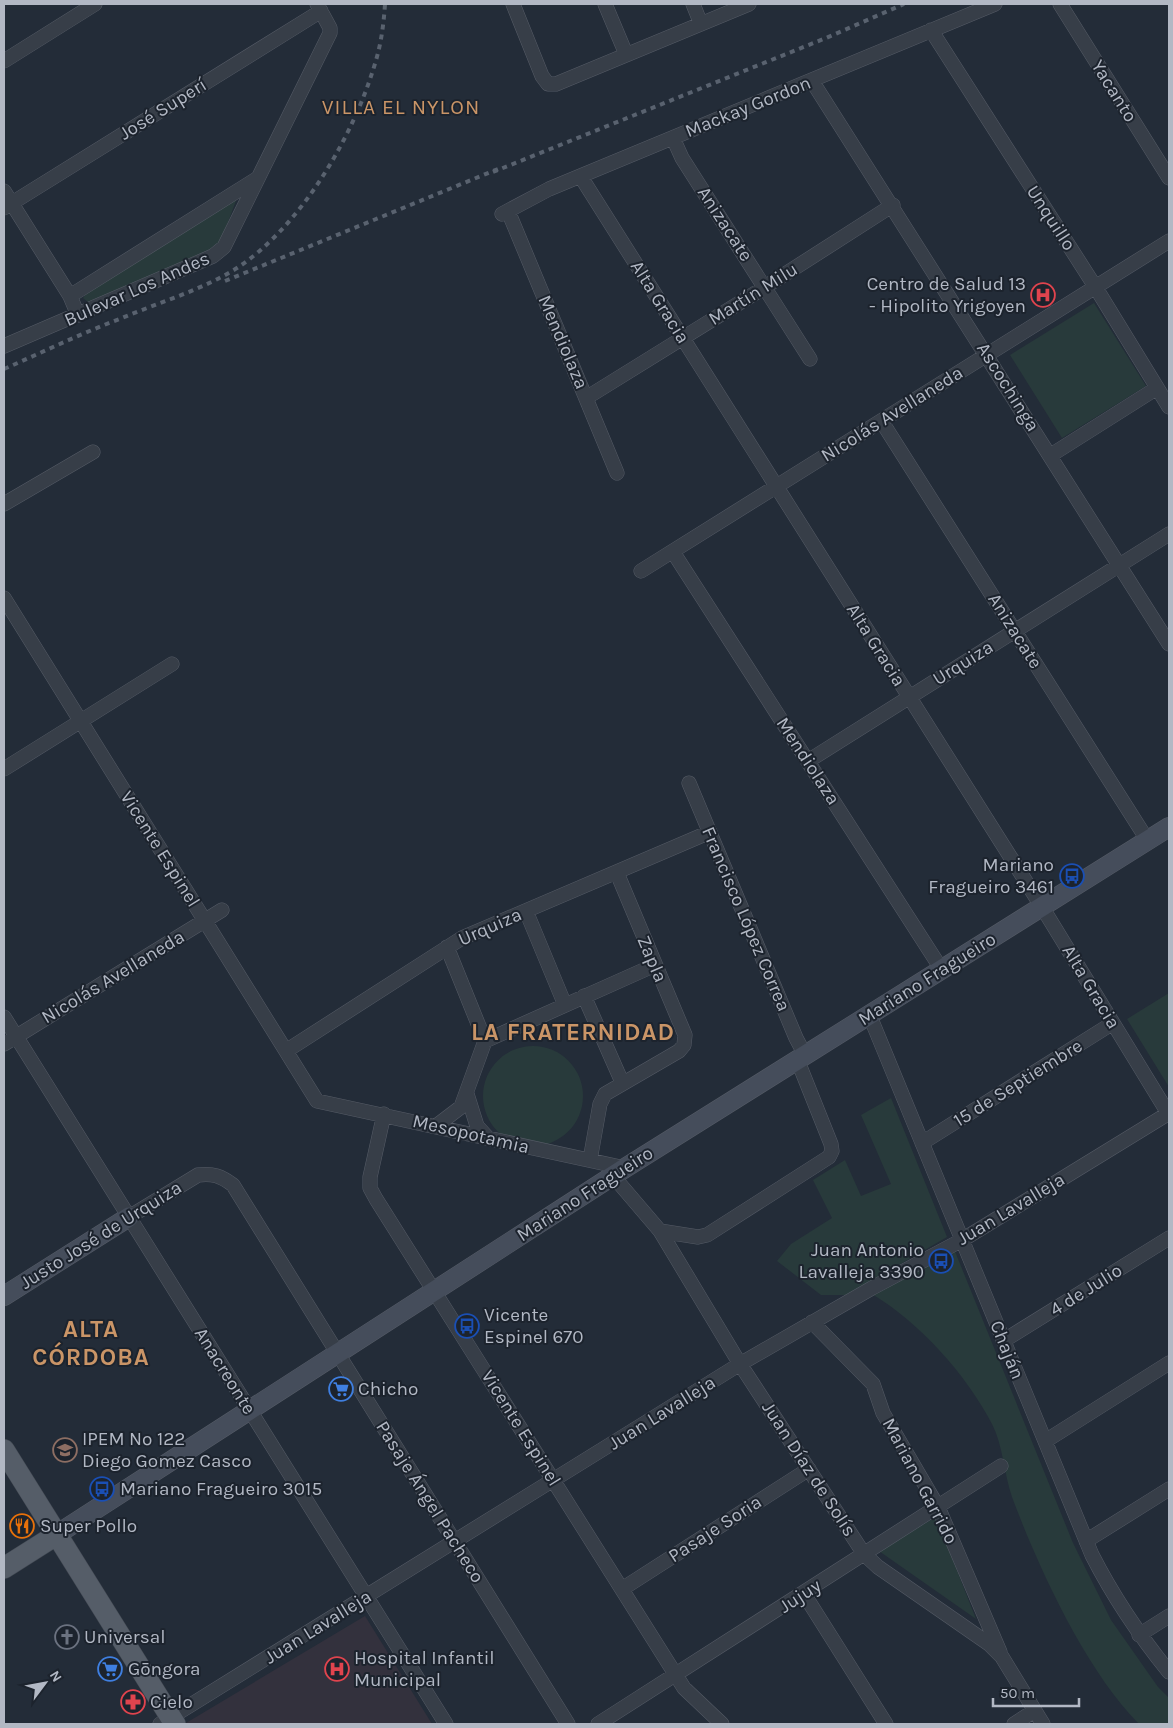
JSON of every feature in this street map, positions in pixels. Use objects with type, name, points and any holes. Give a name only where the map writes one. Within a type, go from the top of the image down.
[{"type":"main road","name":"Mariano Fragueiro","points":[[4,1568],[619,1172],[803,1062],[869,1014],[1169,827]]},
{"type":"main road","name":"Justo José de Urquiza","points":[[4,1296],[129,1217]]},
{"type":"main road","points":[[4,1450],[169,1722]]},
{"type":"street","points":[[4,61],[95,4]]},
{"type":"street","points":[[513,4],[542,76],[548,84],[556,84],[750,4]]},
{"type":"street","points":[[605,4],[626,54]]},
{"type":"street","points":[[693,4],[701,24]]},
{"type":"street","name":"Mackay Gordon","points":[[505,212],[548,189],[812,81],[931,30],[971,9],[995,4]]},
{"type":"street","name":"Yacanto","points":[[1060,4],[1169,178]]},
{"type":"street","name":"Bulevar Los Andes","points":[[4,346],[219,253],[229,240],[330,33],[330,28],[319,7]]},
{"type":"street","name":"José Superí","points":[[8,206],[319,7]]},
{"type":"street","name":"Unquillo","points":[[931,30],[1096,288],[1169,408]]},
{"type":"street","name":"Ascochinga","points":[[812,81],[893,205],[1169,644]]},
{"type":"street","name":"Anizacate","points":[[673,138],[682,158],[810,359]]},
{"type":"street","name":"Bulevar Los Andes","points":[[70,296],[260,177]]},
{"type":"street","name":"Alta Gracia","points":[[581,177],[1042,907],[1169,1113]]},
{"type":"street","points":[[4,191],[8,206],[70,296],[78,315]]},
{"type":"street","name":"Martín Milu","points":[[586,398],[893,205]]},
{"type":"street","name":"Mendiolaza","points":[[505,212],[617,473]]},
{"type":"street","name":"Nicolás Avellaneda","points":[[640,571],[882,422],[986,354],[1096,288],[1169,241]]},
{"type":"street","points":[[1051,455],[1157,388]]},
{"type":"street","name":"Anizacate","points":[[882,422],[1148,841]]},
{"type":"street","points":[[4,504],[94,452]]},
{"type":"street","name":"Urquiza","points":[[808,761],[1169,534]]},
{"type":"street","name":"Mendiolaza","points":[[673,552],[942,970]]},
{"type":"street","name":"Vicente Espinel","points":[[4,598],[317,1101]]},
{"type":"street","points":[[4,769],[172,664]]},
{"type":"street","name":"Francisco López Correa","points":[[660,1231],[698,1237],[708,1234],[829,1157],[832,1151],[796,1038],[689,783]]},
{"type":"street","name":"Urquiza","points":[[286,1051],[462,938],[710,832]]},
{"type":"street","name":"Zapla","points":[[617,873],[685,1035],[684,1045],[679,1051],[622,1082]]},
{"type":"street","name":"Nicolás Avellaneda","points":[[8,1039],[222,910]]},
{"type":"street","points":[[526,911],[565,1005]]},
{"type":"street","points":[[436,1126],[461,1107],[484,1041],[447,947]]},
{"type":"street","points":[[484,1041],[655,965]]},
{"type":"street","points":[[584,996],[622,1082],[605,1094],[600,1104],[590,1160]]},
{"type":"street","name":"Chaján","points":[[869,1014],[1003,1341],[1047,1440],[1086,1541],[1117,1601],[1139,1635],[1169,1672]]},
{"type":"street","name":"Anacreonte","points":[[4,1017],[8,1039],[129,1217],[446,1724]]},
{"type":"street","name":"15 de Septiembre","points":[[922,1143],[1113,1023]]},
{"type":"street","points":[[467,1094],[477,1126],[488,1138]]},
{"type":"street","name":"Mesopotamia","points":[[317,1101],[590,1160],[619,1172]]},
{"type":"street","name":"Juan Lavalleja","points":[[169,1722],[740,1364],[812,1322],[962,1240],[1169,1113]]},
{"type":"street","name":"Vicente Espinel","points":[[384,1114],[370,1177],[370,1188],[676,1676],[684,1688],[722,1724]]},
{"type":"street","name":"Juan Díaz de Solís","points":[[619,1172],[660,1231],[740,1364],[864,1554],[878,1567],[978,1636],[1002,1657],[1043,1724]]},
{"type":"street","name":"Pasaje Ángel Pacheco","points":[[198,1175],[211,1174],[222,1177],[233,1185],[568,1724]]},
{"type":"street","name":"Justo José de Urquiza","points":[[129,1217],[198,1175]]},
{"type":"street","name":"4 de Julio","points":[[1003,1341],[1169,1238]]},
{"type":"street","name":"Mariano Garrido","points":[[812,1322],[873,1384],[883,1413],[938,1507],[1002,1657]]},
{"type":"street","points":[[1047,1440],[1169,1363]]},
{"type":"street","name":"Jujuy","points":[[598,1724],[676,1676],[1001,1466]]},
{"type":"street","name":"Pasaje Soria","points":[[622,1588],[809,1469]]},
{"type":"street","points":[[1086,1541],[1169,1489]]},
{"type":"street","points":[[804,1594],[886,1724]]},
{"type":"street","points":[[1139,1635],[1169,1616]]},
{"type":"street","points":[[1014,1724],[1034,1711]]},
{"type":"shaded area","points":[[237,198],[217,252],[89,303],[83,298],[87,292]]},
{"type":"shaded area","points":[[1094,303],[1146,386],[1062,438],[1010,355]]},
{"type":"shaded area","points":[[1169,993],[1169,1087],[1127,1019]]},
{"type":"shaded area","points":[[533,1046],[552,1050],[569,1060],[579,1077],[583,1096],[579,1115],[569,1132],[552,1142],[533,1146],[514,1142],[497,1132],[487,1115],[483,1096],[487,1077],[497,1060],[514,1050]]},
{"type":"shaded area","points":[[891,1098],[947,1237],[847,1295],[821,1295],[777,1261],[791,1244],[832,1218],[813,1180],[845,1160],[861,1196],[891,1184],[861,1115]]},
{"type":"shaded area","points":[[954,1249],[1073,1543],[1111,1620],[1158,1687],[1169,1698],[1169,1724],[1139,1724],[1119,1702],[1100,1676],[1065,1617],[1035,1555],[1012,1497],[996,1432],[981,1405],[940,1351],[907,1320],[872,1294]]},
{"type":"shaded area","points":[[936,1517],[976,1619],[879,1551]]},
{"type":"shaded area","name":"Hospital Infantil Municipal","points":[[365,1616],[432,1724],[186,1723]]},
{"type":"railway","points":[[4,369],[92,330],[224,276],[261,249],[284,227],[306,201],[325,172],[357,112],[378,53],[385,4]]},
{"type":"railway","points":[[493,172],[826,38],[904,4]]},
{"type":"railway","points":[[225,281],[498,169]]},
{"type":"place","name":"Centro de Salud 13 - Hipolito Yrigoyen","points":[[1043,295]]},
{"type":"place","name":"Mariano Fragueiro 3461","points":[[1072,876]]},
{"type":"place","name":"Juan Antonio Lavalleja 3390","points":[[941,1261]]},
{"type":"place","name":"Vicente Espinel 670","points":[[467,1326]]},
{"type":"place","name":"Chicho","points":[[341,1389]]},
{"type":"place","name":"IPEM Nº 122 Diego Gomez Casco","points":[[65,1450]]},
{"type":"place","name":"Mariano Fragueiro 3015","points":[[102,1489]]},
{"type":"place","name":"Super Pollo","points":[[22,1526]]},
{"type":"place","name":"Universal","points":[[67,1637]]},
{"type":"place","name":"Gōngora","points":[[110,1669]]},
{"type":"place","name":"Hospital Infantil Municipal","points":[[337,1669]]},
{"type":"place","name":"Cielo","points":[[133,1702]]},
{"type":"district","name":"VILLA EL NYLON","points":[[401,107]]},
{"type":"district","name":"LA FRATERNIDAD","points":[[573,1032]]},
{"type":"district","name":"ALTA CÓRDOBA","points":[[91,1343]]}]
